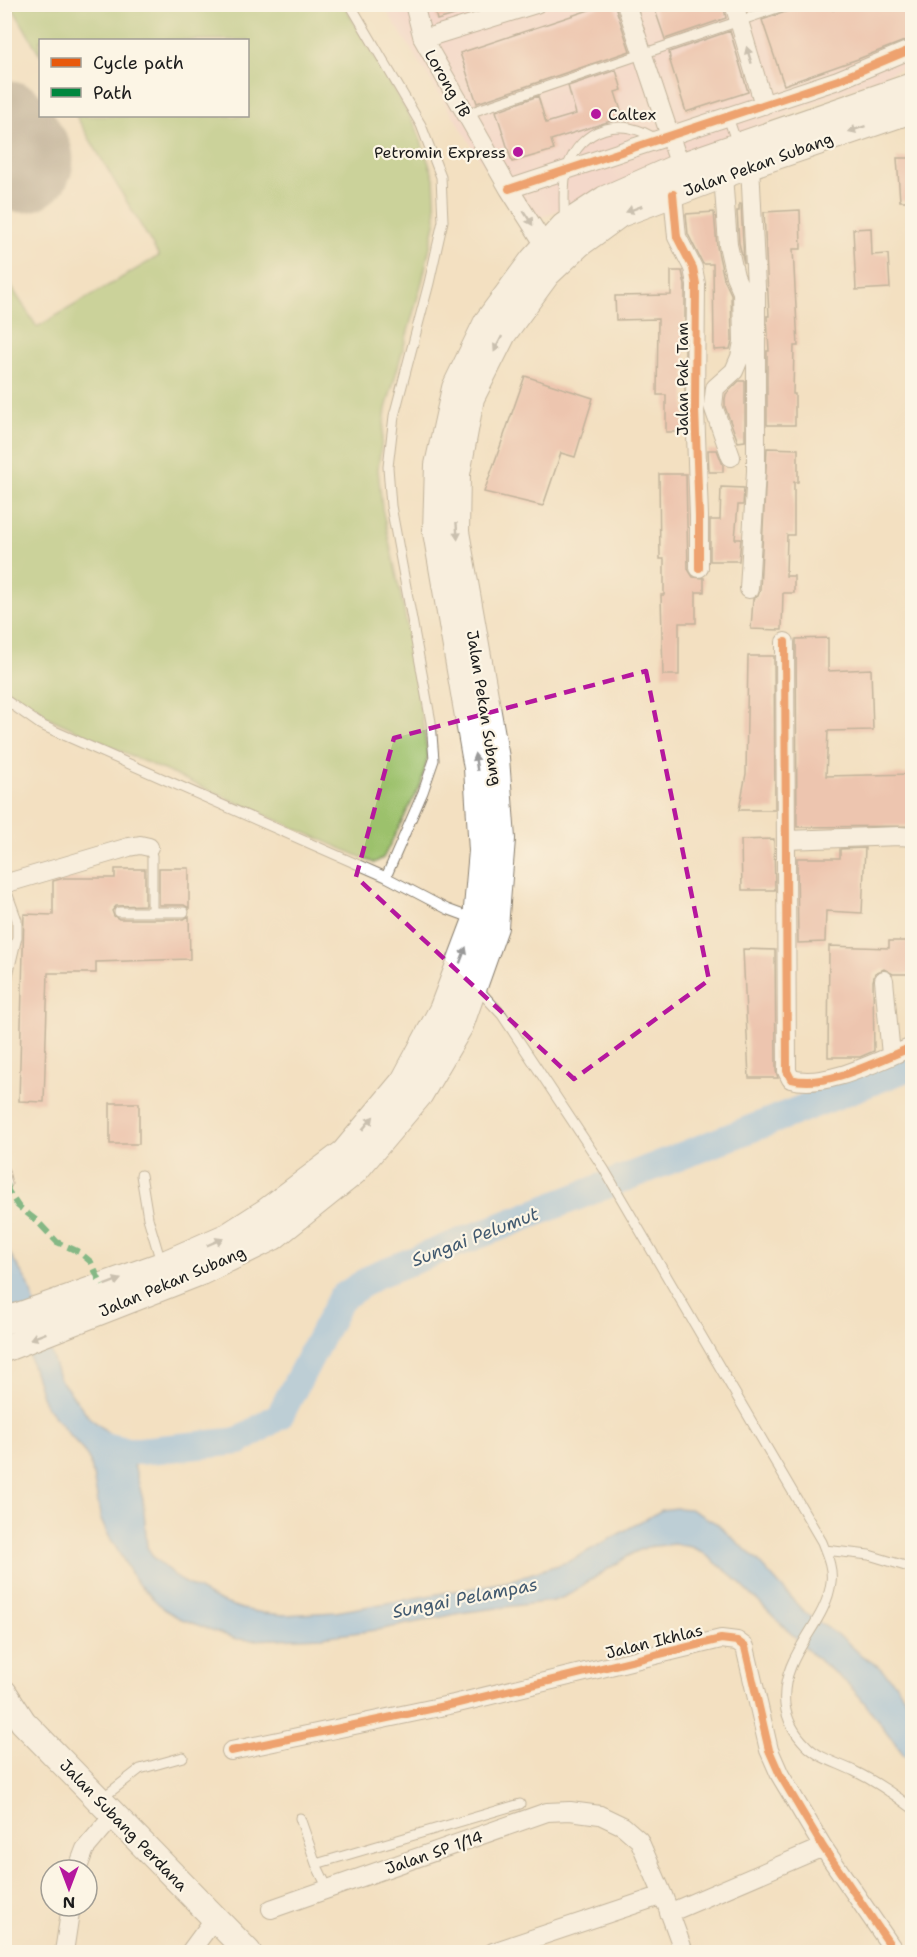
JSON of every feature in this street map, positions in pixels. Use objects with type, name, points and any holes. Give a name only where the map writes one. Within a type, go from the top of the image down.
[{"type":"main road","name":"Jalan Pekan Subang","points":[[4,1321],[68,1311],[201,1272],[273,1237],[354,1172],[420,1094],[460,1026],[495,927],[502,839],[496,758],[456,532],[457,474],[471,398],[503,334],[547,274],[579,244],[620,214],[723,176],[796,110],[843,94],[912,86]]},
{"type":"main road","name":"Jalan Pekan Subang","points":[[4,1349],[68,1311],[228,1236],[267,1211],[344,1153],[404,1081],[442,1010],[476,920],[482,851],[477,768],[436,532],[438,465],[455,388],[487,322],[533,260],[564,226],[605,200],[680,166],[744,156],[912,110]]},
{"type":"main road","name":"Jalan Subang Perdana","points":[[4,1693],[23,1722],[248,1953]]},
{"type":"street","name":"Lorong 1B","points":[[414,4],[423,39],[509,189],[546,247]]},
{"type":"street","points":[[423,39],[509,8],[536,4]]},
{"type":"street","points":[[626,4],[643,54],[663,138],[680,166]]},
{"type":"street","points":[[736,13],[764,105]]},
{"type":"street","points":[[843,94],[912,49]]},
{"type":"street","points":[[509,189],[764,105],[796,110]]},
{"type":"street","points":[[744,156],[756,287],[756,471],[749,589]]},
{"type":"street","points":[[723,176],[728,246],[735,276],[742,292],[743,342],[734,371],[715,388],[713,406],[731,458]]},
{"type":"street","name":"Jalan Pak Tam","points":[[673,194],[677,237],[693,268],[696,284],[694,408],[699,568]]},
{"type":"street","points":[[785,642],[787,1071],[791,1079],[814,1081],[840,1075],[912,1047]]},
{"type":"street","points":[[786,840],[912,837]]},
{"type":"street","points":[[4,884],[129,847],[140,845],[149,847]]},
{"type":"street","points":[[884,980],[891,1055]]},
{"type":"street","name":"Jalan Ikhlas","points":[[231,1751],[454,1704],[720,1638],[737,1641],[745,1647],[769,1750],[780,1775],[823,1847],[895,1953]]},
{"type":"street","points":[[81,1858],[107,1808]]},
{"type":"street","name":"Jalan SP 1/14","points":[[272,1909],[548,1812],[570,1811],[600,1815],[623,1826],[639,1840],[663,1895]]},
{"type":"street","points":[[669,1912],[823,1847]]},
{"type":"street","points":[[493,1953],[663,1895],[684,1953]]},
{"type":"street","points":[[64,1953],[69,1918]]},
{"type":"street","points":[[190,1953],[215,1918]]},
{"type":"lane","points":[[350,4],[421,125],[441,177],[442,188],[443,221],[394,416],[388,467],[391,506],[431,722],[434,760],[423,792],[386,877]]},
{"type":"lane","points":[[466,114],[643,54],[736,13],[789,4]]},
{"type":"lane","points":[[728,117],[744,156]]},
{"type":"lane","points":[[564,226],[566,171],[580,143],[598,130],[628,127],[663,138]]},
{"type":"lane","points":[[4,699],[41,725],[386,877],[447,909],[476,920]]},
{"type":"lane","points":[[149,847],[152,856],[152,912]]},
{"type":"lane","points":[[4,884],[17,920],[17,937],[6,977],[4,1088]]},
{"type":"lane","points":[[120,912],[184,912]]},
{"type":"lane","points":[[475,986],[502,1014],[604,1169],[822,1542],[830,1562],[832,1579],[829,1593],[790,1665],[784,1692],[786,1712],[794,1731],[807,1747],[856,1772],[912,1808]]},
{"type":"lane","points":[[4,1171],[7,1184],[4,1184]]},
{"type":"lane","points":[[141,1174],[148,1218],[162,1265]]},
{"type":"lane","points":[[825,1550],[869,1555],[912,1568]]},
{"type":"lane","points":[[107,1808],[140,1769],[183,1757]]},
{"type":"lane","points":[[316,1864],[520,1804]]},
{"type":"lane","points":[[300,1818],[316,1864],[328,1889]]},
{"type":"highlighted area","points":[[646,671],[709,980],[574,1079],[356,877],[394,738]]},
{"type":"shaded area","points":[[383,5],[912,5],[912,64],[522,225]]},
{"type":"green space","points":[[11,5],[344,5],[416,127],[434,178],[436,220],[422,282],[386,409],[378,469],[382,508],[404,610],[428,756],[421,784],[383,858],[374,863],[41,714],[5,688],[4,275],[37,327],[159,256],[77,117],[249,117],[249,39],[39,39],[39,53]]},
{"type":"water","name":"Sungai Pelampas","points":[[4,1244],[28,1283],[59,1378],[90,1418],[120,1442],[134,1465],[143,1500],[147,1547],[154,1558],[180,1580],[219,1601],[242,1609],[285,1615],[336,1612],[505,1582],[570,1561],[662,1510],[690,1509],[716,1523],[758,1561],[803,1611],[878,1666],[897,1685],[912,1712],[912,1761],[904,1755],[847,1683],[815,1657],[730,1574],[702,1552],[691,1547],[674,1544],[647,1547],[633,1553],[566,1596],[553,1601],[466,1612],[383,1629],[322,1637],[251,1640],[236,1639],[179,1618],[164,1609],[138,1584],[101,1520],[91,1464],[85,1453],[45,1405],[20,1329],[5,1299]]},
{"type":"building","points":[[433,4],[479,4],[479,8],[437,20]]},
{"type":"building","points":[[613,4],[630,51],[477,103],[460,53]]},
{"type":"building","points":[[653,4],[723,4],[726,18],[665,39]]},
{"type":"building","points":[[796,4],[832,4],[833,10],[850,4],[912,4],[912,38],[784,85],[762,20],[791,10]]},
{"type":"building","points":[[730,31],[748,92],[686,112],[669,52]]},
{"type":"building","points":[[616,70],[622,90],[615,92],[623,117],[551,140],[554,150],[512,162],[496,111],[538,96],[546,123],[576,114],[568,86]]},
{"type":"building","points":[[897,158],[912,158],[912,201],[900,201]]},
{"type":"building","points":[[739,204],[741,204],[744,263],[739,243],[737,211],[739,211]]},
{"type":"building","points":[[800,210],[801,249],[793,249],[798,346],[794,346],[795,425],[767,425],[767,351],[769,351],[767,316],[769,316],[764,212]]},
{"type":"building","points":[[714,212],[717,247],[724,279],[731,294],[732,341],[730,349],[714,350],[713,264],[703,264],[688,234],[686,214]]},
{"type":"building","points":[[871,228],[872,255],[888,254],[890,288],[856,290],[853,229]]},
{"type":"building","points":[[671,271],[682,271],[685,285],[685,432],[666,432],[666,395],[657,395],[658,319],[616,320],[615,296],[671,295]]},
{"type":"building","points":[[525,376],[593,398],[575,457],[561,453],[543,506],[484,492]]},
{"type":"building","points":[[739,381],[745,381],[745,441],[738,442],[725,407],[725,399],[726,394]]},
{"type":"building","points":[[767,448],[798,449],[798,482],[794,482],[794,535],[787,535],[786,576],[794,576],[794,593],[783,593],[782,630],[751,629],[753,599],[758,596],[760,590]]},
{"type":"building","points":[[708,450],[717,450],[723,465],[723,472],[709,472]]},
{"type":"building","points":[[659,474],[686,474],[688,569],[693,577],[704,578],[704,592],[696,592],[696,623],[679,623],[679,675],[663,675],[661,595],[664,595],[664,559],[660,559]]},
{"type":"building","points":[[721,487],[744,488],[743,505],[738,505],[735,539],[741,539],[739,561],[710,561],[710,520],[720,520]]},
{"type":"building","points":[[828,638],[828,671],[871,669],[873,730],[828,731],[826,776],[912,774],[912,826],[797,827],[796,639]]},
{"type":"building","points":[[748,656],[774,656],[775,810],[739,810],[746,774]]},
{"type":"building","points":[[774,839],[775,890],[742,890],[741,840]]},
{"type":"building","points":[[865,848],[862,913],[826,911],[825,942],[798,943],[797,858],[840,858],[840,849]]},
{"type":"building","points":[[159,868],[189,868],[189,908],[184,905],[159,905]]},
{"type":"building","points":[[115,869],[145,869],[145,905],[116,906],[112,911],[114,916],[119,919],[184,919],[189,916],[190,959],[96,962],[96,973],[48,973],[44,1102],[19,1101],[24,914],[53,915],[53,881],[64,878],[115,878]]},
{"type":"building","points":[[889,941],[912,941],[912,974],[893,974],[884,969],[875,973],[873,981],[874,1051],[860,1057],[828,1057],[829,946],[889,948]]},
{"type":"building","points":[[743,949],[775,950],[776,1071],[778,1078],[749,1078]]},
{"type":"building","points":[[110,1103],[139,1103],[139,1144],[110,1144]]},
{"type":"waterway","name":"Sungai Pelumut","points":[[99,1445],[139,1451],[240,1441],[280,1415],[341,1298],[376,1275],[912,1066]]},
{"type":"runway","points":[[4,132],[21,160]]},
{"type":"marked path","points":[[7,1184],[8,1191],[18,1206],[37,1221],[57,1242],[79,1252],[91,1262],[102,1286]]},
{"type":"cycle path","points":[[509,189],[838,80],[912,49]]},
{"type":"cycle path","points":[[673,194],[677,237],[693,268],[696,284],[695,408],[699,568]]},
{"type":"cycle path","points":[[785,642],[787,1071],[791,1079],[805,1081],[836,1077],[912,1047]]},
{"type":"cycle path","points":[[231,1751],[454,1704],[721,1639],[737,1641],[745,1647],[769,1750],[780,1775],[823,1847],[895,1952]]},
{"type":"place","name":"Caltex","points":[[596,114]]},
{"type":"place","name":"Petromin Express","points":[[518,152]]}]
